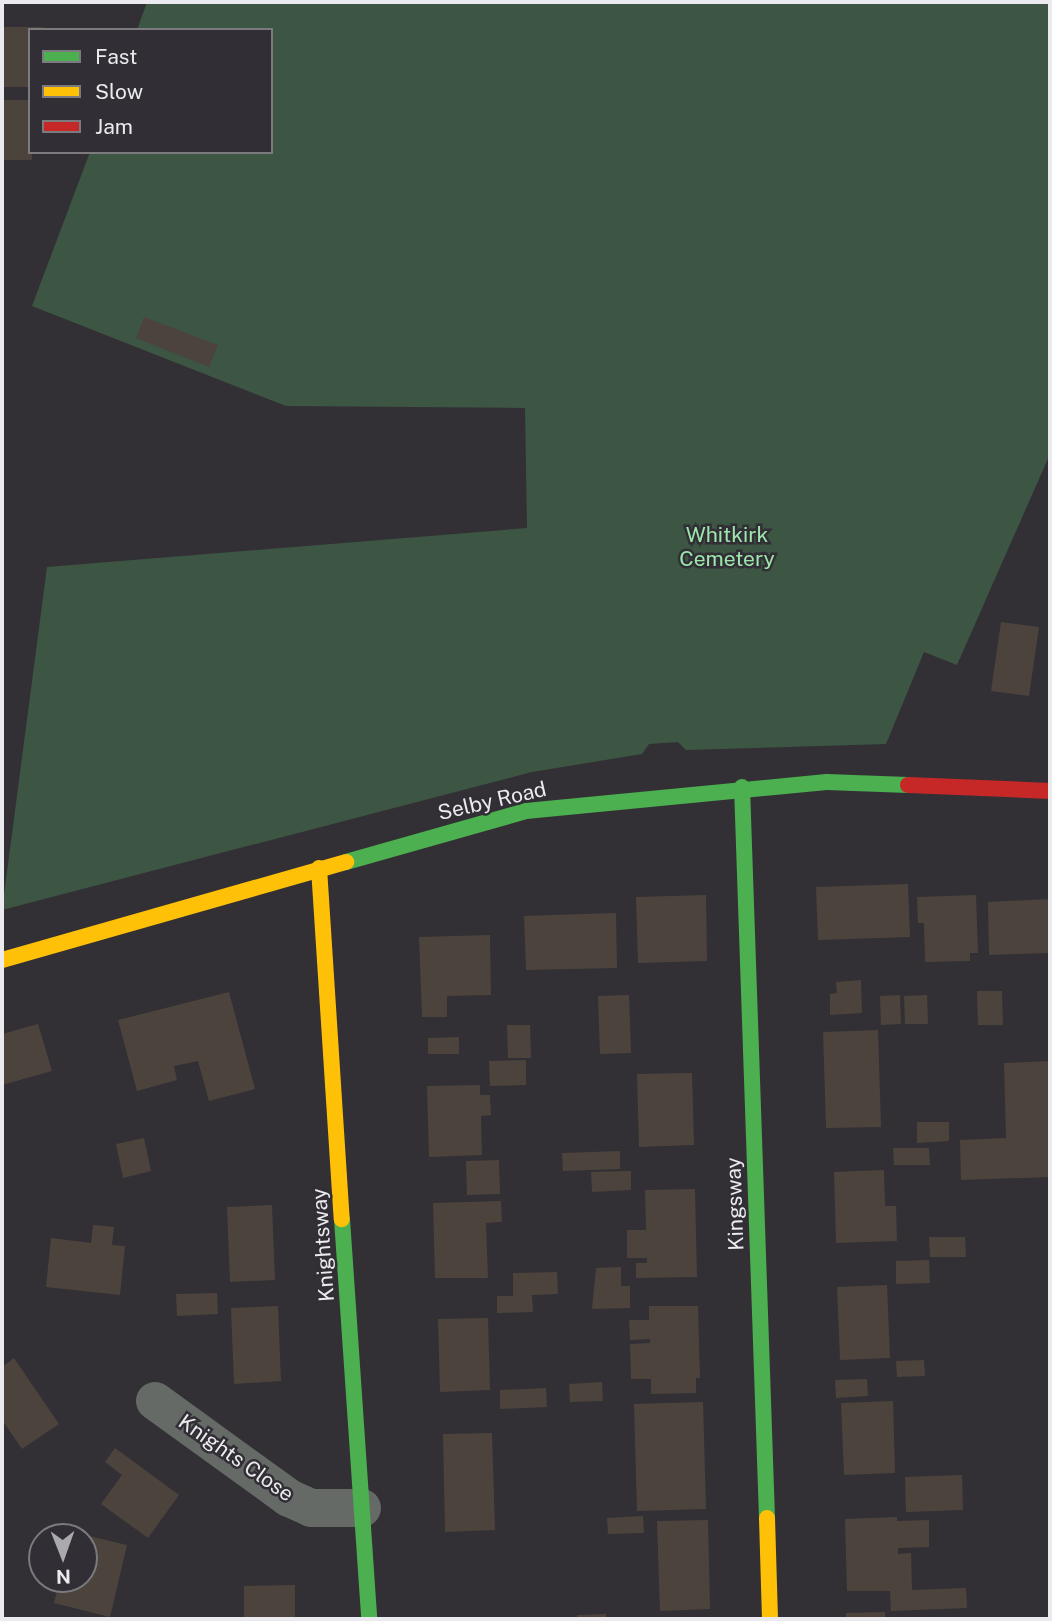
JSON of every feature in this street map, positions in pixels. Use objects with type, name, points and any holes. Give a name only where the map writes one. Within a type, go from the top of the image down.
[{"type":"street","name":"Selby Road","points":[[2,960],[526,811],[742,787],[827,782],[1050,791]]},
{"type":"street","name":"Kingsway","points":[[742,787],[770,1619]]},
{"type":"street","name":"Knightsway","points":[[319,869],[369,1619]]},
{"type":"street","name":"Knights Close","points":[[155,1401],[289,1498],[310,1508],[362,1507]]},
{"type":"green space","name":"Whitkirk Cemetery","points":[[147,2],[1050,2],[1050,454],[957,665],[924,652],[886,744],[686,750],[678,742],[649,744],[642,754],[532,772],[2,910],[47,567],[527,528],[525,408],[286,406],[32,306],[89,154],[273,154],[273,28],[138,28]]},
{"type":"building","points":[[2,27],[45,27],[28,28],[28,87],[2,87]]},
{"type":"building","points":[[2,100],[28,100],[28,154],[32,154],[32,160],[2,160]]},
{"type":"building","points":[[144,317],[218,345],[209,367],[136,338]]},
{"type":"building","points":[[1001,622],[1039,627],[1029,696],[991,691]]},
{"type":"building","points":[[908,884],[910,937],[818,940],[816,887]]},
{"type":"building","points":[[706,895],[707,961],[638,963],[636,897]]},
{"type":"building","points":[[976,895],[978,953],[970,953],[970,961],[925,962],[924,923],[918,923],[917,897]]},
{"type":"building","points":[[1050,899],[1050,953],[989,955],[988,902]]},
{"type":"building","points":[[616,913],[617,968],[526,970],[524,916]]},
{"type":"building","points":[[490,935],[491,995],[447,996],[447,1017],[422,1017],[419,937]]},
{"type":"building","points":[[861,980],[862,1013],[830,1015],[830,994],[837,993],[836,982]]},
{"type":"building","points":[[977,991],[1002,991],[1003,1025],[978,1025]]},
{"type":"building","points":[[229,992],[255,1089],[209,1101],[198,1061],[174,1066],[177,1080],[137,1091],[118,1020]]},
{"type":"building","points":[[629,995],[631,1053],[600,1054],[598,996]]},
{"type":"building","points":[[900,995],[901,1024],[881,1025],[880,996]]},
{"type":"building","points":[[927,995],[928,1024],[905,1024],[904,996]]},
{"type":"building","points":[[38,1024],[52,1071],[2,1085],[2,1034]]},
{"type":"building","points":[[507,1025],[530,1025],[531,1058],[508,1058]]},
{"type":"building","points":[[878,1030],[881,1127],[826,1128],[823,1032]]},
{"type":"building","points":[[459,1037],[459,1054],[428,1054],[428,1038]]},
{"type":"building","points":[[526,1060],[526,1085],[490,1086],[489,1061]]},
{"type":"building","points":[[1050,1061],[1050,1177],[961,1180],[960,1140],[1006,1138],[1004,1063]]},
{"type":"building","points":[[692,1073],[694,1145],[639,1147],[637,1074]]},
{"type":"building","points":[[480,1085],[480,1095],[490,1095],[491,1115],[481,1116],[482,1155],[429,1157],[427,1086]]},
{"type":"building","points":[[917,1122],[949,1122],[949,1141],[917,1143]]},
{"type":"building","points":[[144,1138],[151,1171],[123,1178],[116,1144]]},
{"type":"building","points":[[893,1148],[929,1148],[930,1165],[894,1165]]},
{"type":"building","points":[[620,1151],[620,1169],[563,1171],[562,1153]]},
{"type":"building","points":[[499,1160],[500,1194],[467,1195],[466,1161]]},
{"type":"building","points":[[884,1170],[885,1206],[896,1206],[897,1241],[836,1243],[834,1172]]},
{"type":"building","points":[[631,1171],[631,1190],[592,1192],[591,1172]]},
{"type":"building","points":[[695,1189],[697,1277],[636,1278],[636,1263],[647,1263],[647,1258],[627,1258],[627,1230],[646,1230],[645,1190]]},
{"type":"building","points":[[501,1201],[502,1222],[486,1223],[488,1278],[435,1278],[433,1203]]},
{"type":"building","points":[[272,1205],[275,1280],[230,1282],[227,1207]]},
{"type":"building","points":[[93,1225],[114,1227],[112,1245],[125,1246],[120,1295],[46,1287],[51,1238],[91,1243]]},
{"type":"building","points":[[929,1237],[965,1237],[966,1257],[930,1257]]},
{"type":"building","points":[[929,1260],[930,1283],[896,1284],[896,1261]]},
{"type":"building","points":[[621,1267],[621,1286],[630,1286],[630,1308],[592,1309],[596,1268]]},
{"type":"building","points":[[557,1272],[558,1294],[532,1295],[533,1312],[497,1313],[497,1296],[513,1296],[513,1273]]},
{"type":"building","points":[[887,1285],[890,1358],[840,1360],[837,1287]]},
{"type":"building","points":[[217,1293],[218,1314],[177,1316],[176,1294]]},
{"type":"building","points":[[278,1306],[281,1381],[234,1384],[231,1308]]},
{"type":"building","points":[[649,1306],[698,1306],[700,1378],[696,1378],[696,1393],[651,1394],[651,1379],[631,1379],[630,1344],[650,1343],[650,1339],[630,1340],[629,1320],[649,1320]]},
{"type":"building","points":[[488,1318],[490,1390],[440,1392],[438,1319]]},
{"type":"building","points":[[14,1358],[59,1424],[22,1449],[2,1420],[2,1367]]},
{"type":"building","points":[[924,1360],[925,1376],[897,1377],[896,1361]]},
{"type":"building","points":[[867,1379],[868,1396],[836,1398],[835,1380]]},
{"type":"building","points":[[602,1382],[603,1401],[570,1402],[569,1384]]},
{"type":"building","points":[[546,1388],[547,1407],[500,1409],[500,1390]]},
{"type":"building","points":[[893,1401],[895,1473],[844,1475],[841,1403]]},
{"type":"building","points":[[703,1402],[706,1509],[637,1511],[634,1404]]},
{"type":"building","points":[[492,1433],[495,1530],[445,1532],[443,1434]]},
{"type":"building","points":[[115,1448],[179,1495],[148,1538],[101,1504],[122,1475],[105,1462]]},
{"type":"building","points":[[962,1475],[963,1510],[906,1512],[905,1477]]},
{"type":"building","points":[[643,1516],[644,1533],[608,1534],[607,1518]]},
{"type":"building","points":[[897,1517],[897,1521],[929,1520],[929,1547],[898,1548],[898,1554],[911,1553],[912,1590],[966,1588],[967,1608],[891,1611],[890,1591],[847,1591],[845,1519]]},
{"type":"building","points":[[708,1520],[710,1609],[660,1611],[657,1521]]},
{"type":"building","points":[[98,1538],[127,1545],[110,1617],[54,1603],[56,1593],[98,1593]]},
{"type":"building","points":[[295,1585],[295,1619],[244,1619],[244,1586]]},
{"type":"building","points":[[885,1612],[885,1619],[846,1619],[846,1613]]},
{"type":"building","points":[[606,1614],[606,1619],[577,1619],[577,1615]]},
{"type":"traffic: fast","points":[[346,862],[526,811],[827,782],[908,785]]},
{"type":"traffic: fast","points":[[742,787],[767,1518]]},
{"type":"traffic: fast","points":[[342,1219],[369,1619]]},
{"type":"traffic: slow","points":[[2,960],[346,862]]},
{"type":"traffic: slow","points":[[319,868],[342,1219]]},
{"type":"traffic: slow","points":[[767,1518],[770,1619]]},
{"type":"traffic: jam","points":[[908,785],[1050,791]]}]
